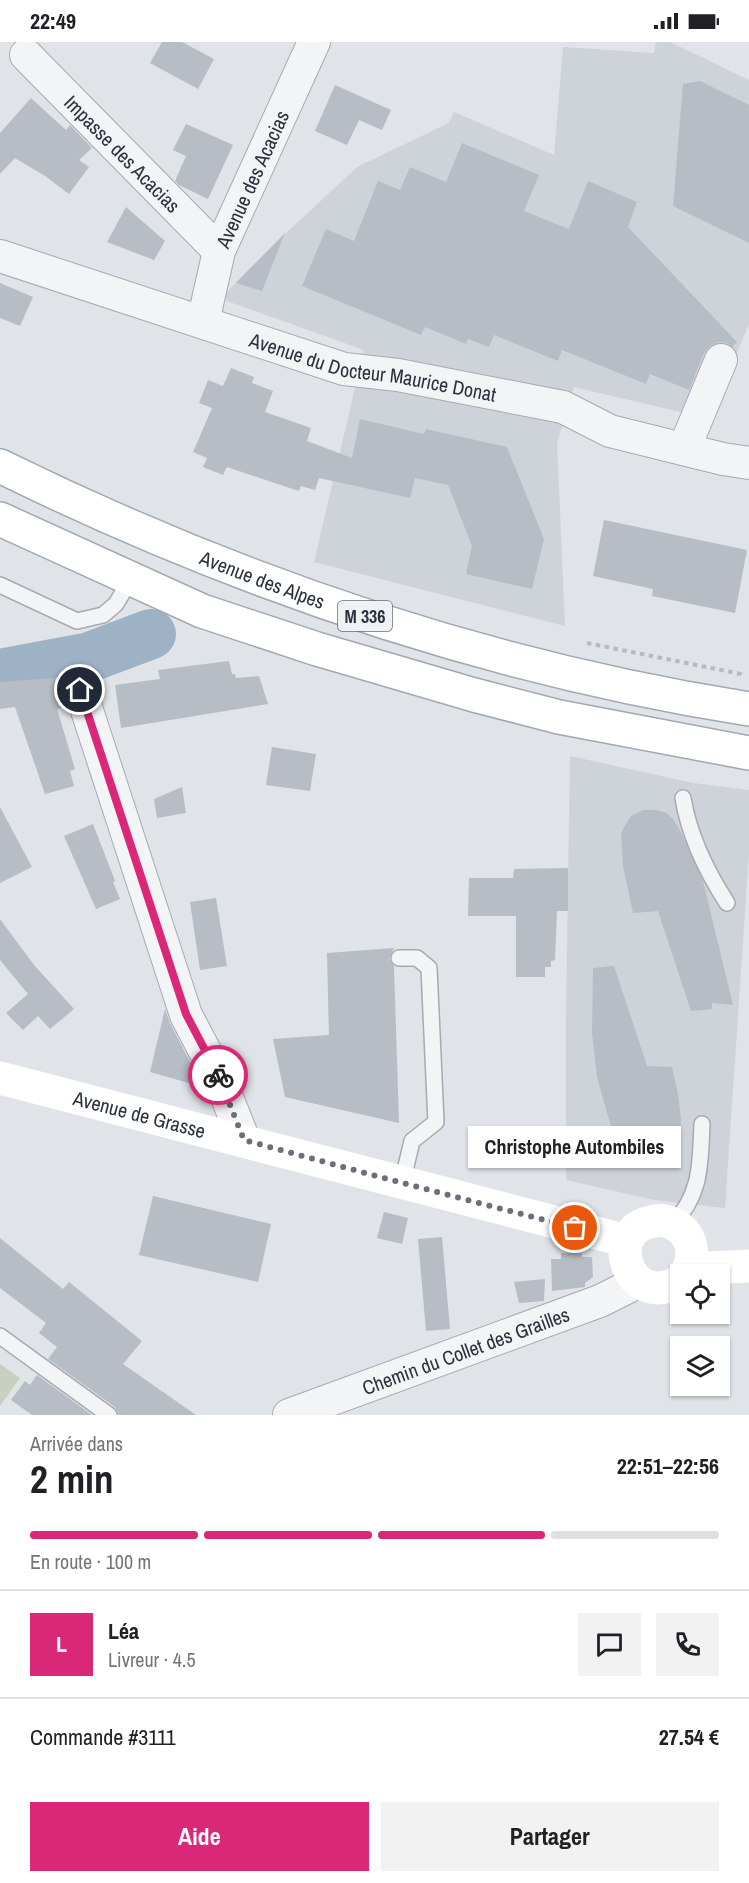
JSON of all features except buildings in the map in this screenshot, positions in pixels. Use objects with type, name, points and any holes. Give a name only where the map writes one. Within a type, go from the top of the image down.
[{"type":"main road","name":"Avenue des Alpes","points":[[0,466],[75,503],[233,569],[349,611],[422,634],[615,684],[749,709]]},
{"type":"main road","name":"M 336","points":[[0,519],[202,611],[317,649],[559,717],[749,753]]},
{"type":"main road","name":"Avenue de Grasse","points":[[0,1078],[627,1241]]},
{"type":"main road","points":[[684,1259],[667,1287],[658,1288],[642,1284],[630,1273],[625,1257],[627,1241],[638,1227],[656,1221],[684,1259],[708,1268],[749,1266]]},
{"type":"main road","points":[[684,1259],[749,1256]]},
{"type":"street","name":"Avenue des Acacias","points":[[203,322],[219,251],[314,42]]},
{"type":"street","name":"Impasse des Acacias","points":[[26,56],[219,251]]},
{"type":"street","name":"Avenue du Docteur Maurice Donat","points":[[0,256],[344,369],[399,375],[563,407],[609,431],[749,463]]},
{"type":"street","points":[[684,449],[721,360]]},
{"type":"street","points":[[80,690],[186,1014],[220,1080],[244,1140]]},
{"type":"street","name":"Chemin du Collet des Grailles","points":[[289,1415],[600,1301],[628,1287],[635,1279]]},
{"type":"lane","points":[[0,585],[77,621],[103,615],[116,604],[130,580]]},
{"type":"lane","points":[[683,798],[686,818],[704,861],[727,903]]},
{"type":"lane","points":[[399,958],[417,958],[429,968],[436,1122],[412,1141],[402,1183]]},
{"type":"lane","points":[[684,1259],[683,1213],[694,1194],[700,1171],[702,1124]]},
{"type":"lane","points":[[0,1336],[108,1415]]},
{"type":"path","points":[[583,643],[741,674],[749,681]]},
{"type":"shaded area","points":[[656,42],[670,42],[749,80],[749,324],[710,419],[574,387],[557,443],[565,626],[314,562],[364,350],[224,300],[228,291],[268,250],[357,167],[449,123],[454,112],[554,155],[563,47],[654,53]]},
{"type":"shaded area","points":[[570,756],[693,783],[749,790],[749,853],[725,1208],[655,1200],[566,1180]]},
{"type":"green space","points":[[0,1364],[20,1378],[0,1406]]},
{"type":"waterway","points":[[0,674],[90,657],[151,634]]},
{"type":"way so far","points":[[218,1075],[244,1140],[575,1228]]},
{"type":"place","name":"Christophe Autombiles","points":[[575,1228]]},
{"type":"route","points":[[80,690],[186,1014],[218,1075]]}]
